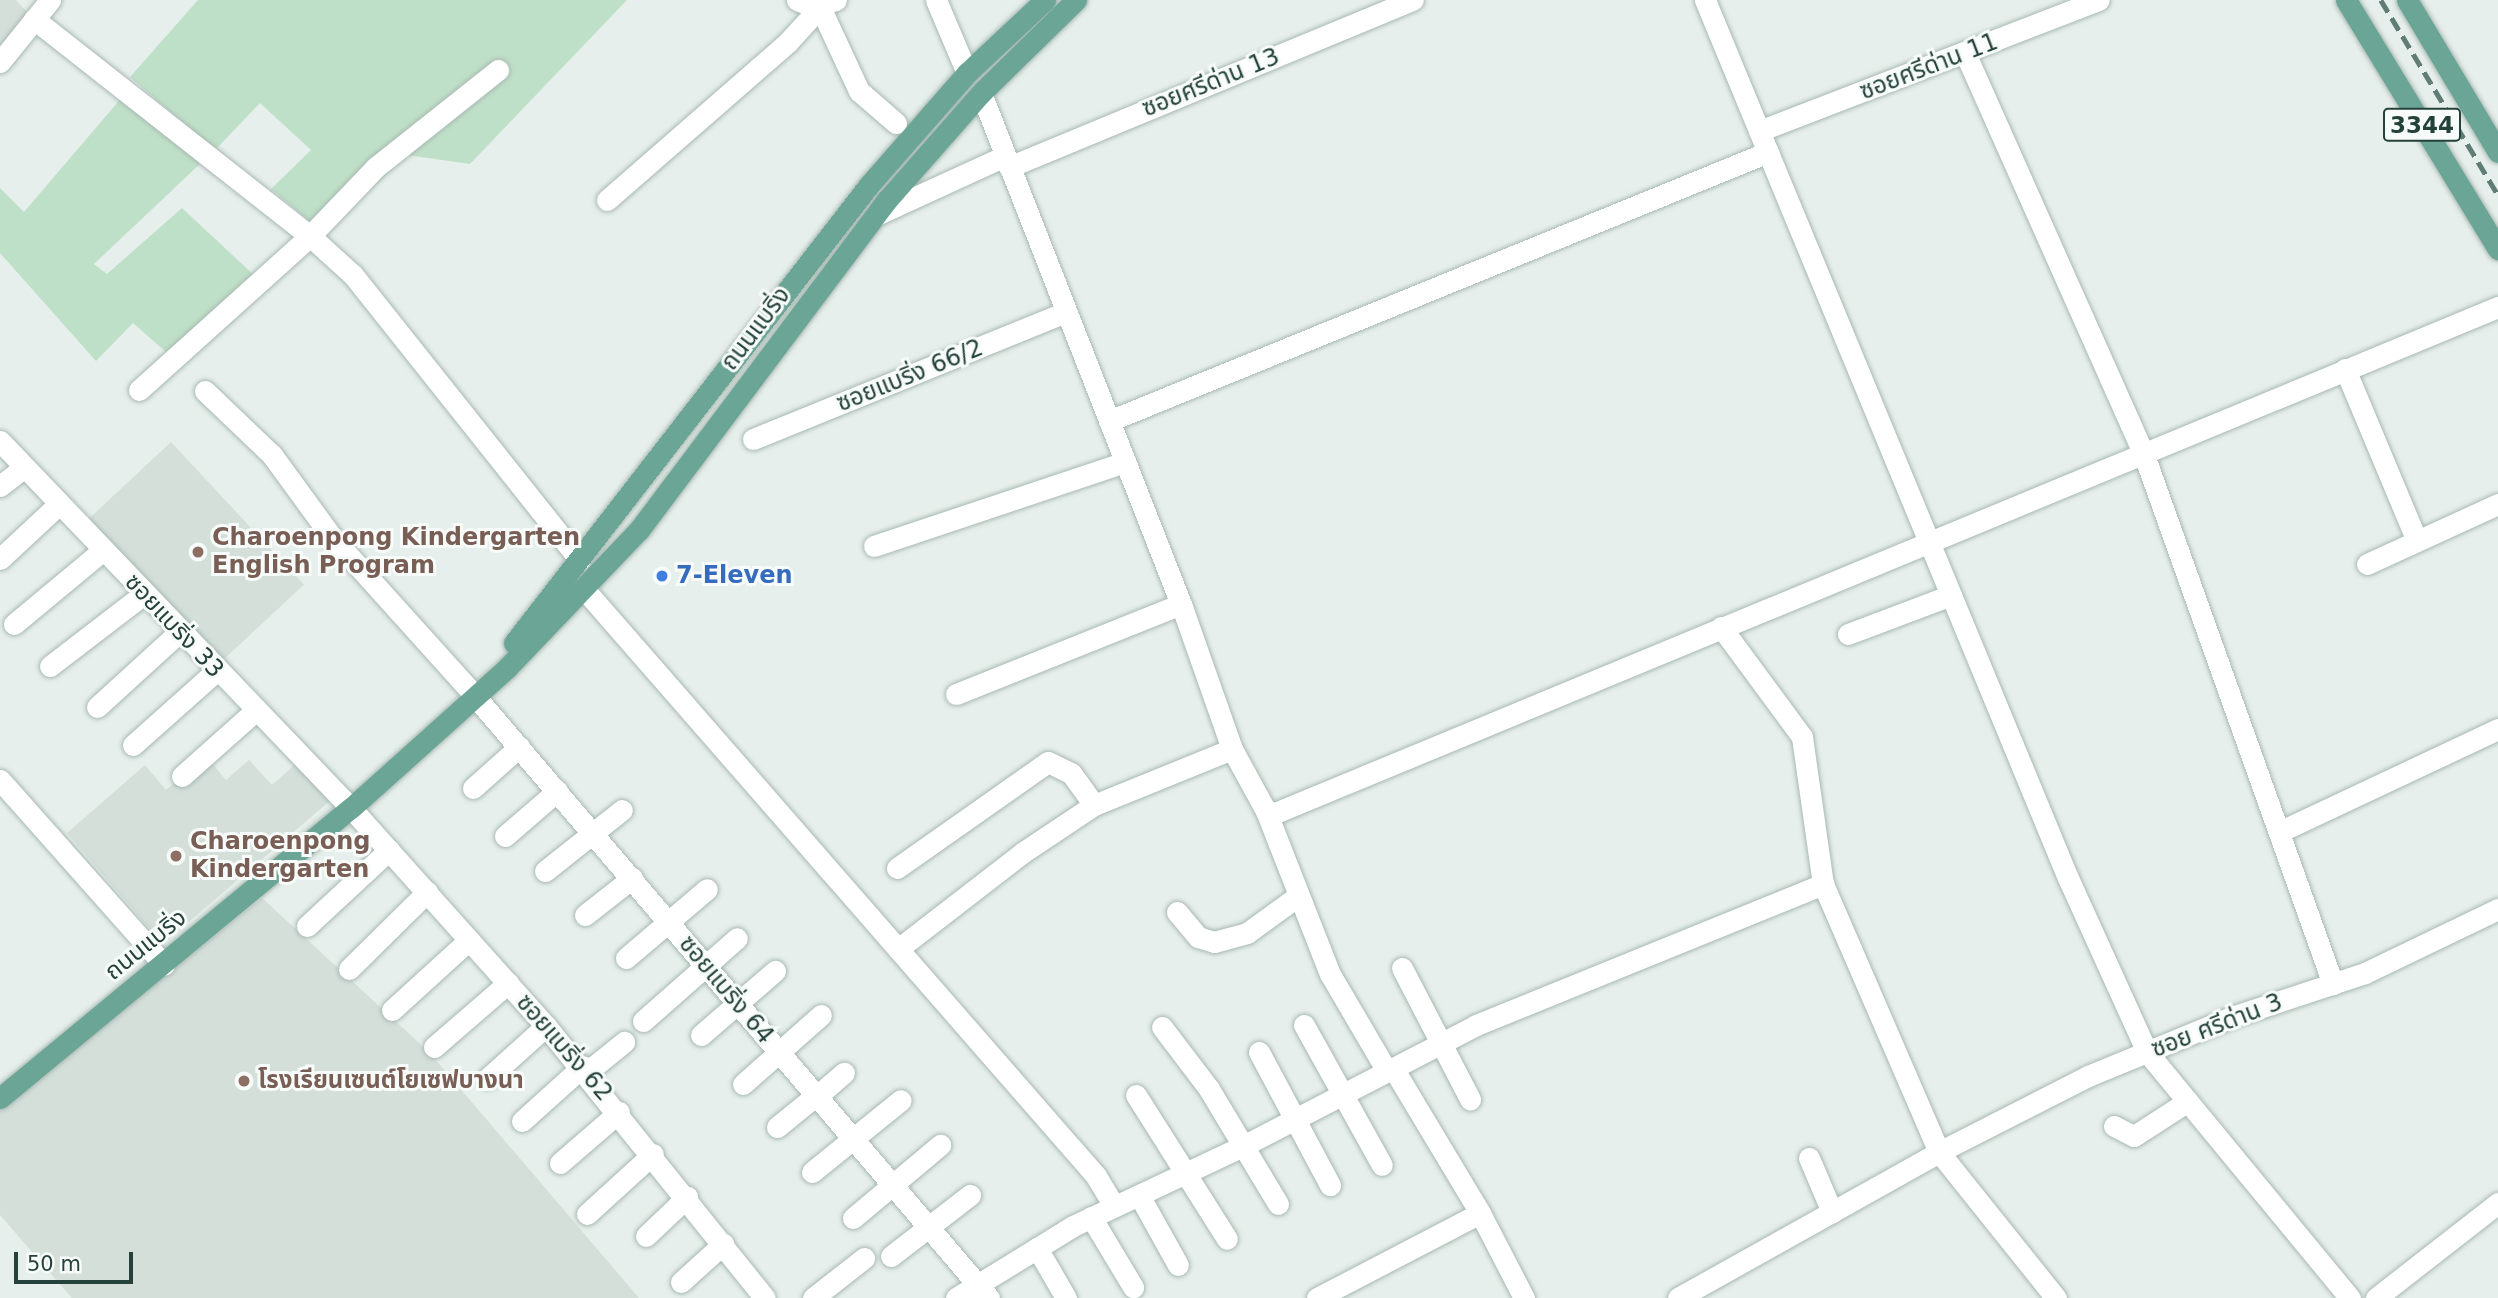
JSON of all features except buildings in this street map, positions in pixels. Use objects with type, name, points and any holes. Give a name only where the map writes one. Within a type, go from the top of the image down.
[{"type":"main road","name":"ถนนแบริ่ง","points":[[477,693],[869,185],[967,73],[1045,0]]},
{"type":"main road","name":"ถนนแบริ่ง","points":[[0,1098],[351,808],[477,693],[584,589],[639,530],[876,215],[981,93],[1076,0]]},
{"type":"main road","name":"3344","points":[[2346,0],[2498,249]]},
{"type":"main road","name":"3344","points":[[2407,0],[2498,152]]},
{"type":"street","points":[[0,62],[50,0]]},
{"type":"street","points":[[797,0],[828,3]]},
{"type":"street","points":[[936,0],[967,73]]},
{"type":"street","name":"ซอยศรีด่าน 13","points":[[876,215],[1413,0]]},
{"type":"street","points":[[1705,0],[2068,878],[2147,1052],[2350,1298]]},
{"type":"street","name":"ซอยศรีด่าน 11","points":[[1759,131],[1966,55],[2099,0]]},
{"type":"street","points":[[828,3],[859,90],[896,123]]},
{"type":"street","points":[[607,200],[788,42],[828,3]]},
{"type":"street","points":[[34,19],[310,236],[354,275],[580,560]]},
{"type":"street","points":[[1966,55],[2143,452],[2333,984]]},
{"type":"street","points":[[139,390],[310,236],[376,167],[498,70]]},
{"type":"street","points":[[981,93],[1181,604],[1232,749],[1266,811],[1330,974],[1480,1213],[1524,1298]]},
{"type":"street","points":[[1109,421],[1768,152]]},
{"type":"street","points":[[1266,811],[1275,813],[1929,540],[2498,307]]},
{"type":"street","name":"ซอยแบริ่ง 66/2","points":[[753,439],[1066,312]]},
{"type":"street","points":[[2345,369],[2416,539]]},
{"type":"street","name":"ซอยแบริ่ง 64","points":[[205,391],[272,454],[331,536],[477,693],[556,791],[984,1291]]},
{"type":"street","name":"ซอยแบริ่ง 33","points":[[0,441],[216,671],[351,808]]},
{"type":"street","points":[[874,546],[1125,462]]},
{"type":"street","points":[[0,486],[24,467]]},
{"type":"street","points":[[2367,564],[2498,503]]},
{"type":"street","points":[[0,559],[59,504]]},
{"type":"street","points":[[15,624],[103,550]]},
{"type":"street","points":[[584,589],[1096,1176],[1114,1206]]},
{"type":"street","points":[[50,666],[144,594]]},
{"type":"street","points":[[1849,634],[1951,594]]},
{"type":"street","points":[[956,694],[1181,604]]},
{"type":"street","points":[[1721,627],[1802,737],[1823,884],[1939,1152],[2056,1298]]},
{"type":"street","points":[[97,706],[179,632]]},
{"type":"street","points":[[133,745],[216,671]]},
{"type":"street","points":[[182,776],[255,711]]},
{"type":"street","points":[[2279,832],[2498,729]]},
{"type":"street","points":[[473,788],[519,747]]},
{"type":"street","points":[[898,949],[1022,853],[1094,805],[1232,749]]},
{"type":"street","points":[[897,868],[1048,762],[1071,773],[1094,805]]},
{"type":"street","points":[[0,780],[164,965]]},
{"type":"street","points":[[505,835],[556,791]]},
{"type":"street","name":"ซอยแบริ่ง 62","points":[[351,808],[585,1069],[687,1197],[760,1296]]},
{"type":"street","points":[[545,871],[622,810]]},
{"type":"street","points":[[307,926],[389,850]]},
{"type":"street","points":[[584,915],[632,878]]},
{"type":"street","points":[[956,1298],[984,1291],[1037,1248],[1091,1217],[1241,1147],[1441,1043],[1823,884]]},
{"type":"street","points":[[626,958],[708,889]]},
{"type":"street","points":[[349,969],[427,892]]},
{"type":"street","points":[[1177,912],[1198,937],[1214,942],[1247,933],[1298,896]]},
{"type":"street","name":"ซอย ศรีด่าน 3","points":[[1678,1298],[1939,1152],[2088,1076],[2333,984],[2498,909]]},
{"type":"street","points":[[643,1021],[737,938]]},
{"type":"street","points":[[392,1010],[470,940]]},
{"type":"street","points":[[1402,968],[1470,1099]]},
{"type":"street","points":[[701,1035],[775,971]]},
{"type":"street","points":[[434,1046],[508,983]]},
{"type":"street","points":[[743,1084],[821,1015]]},
{"type":"street","points":[[1304,1025],[1382,1166]]},
{"type":"street","points":[[488,1078],[547,1026]]},
{"type":"street","points":[[1162,1027],[1214,1096],[1241,1147],[1278,1204]]},
{"type":"street","points":[[522,1121],[585,1069],[624,1042]]},
{"type":"street","points":[[1259,1052],[1330,1185]]},
{"type":"street","points":[[777,1127],[844,1073]]},
{"type":"street","points":[[1136,1095],[1227,1239]]},
{"type":"street","points":[[812,1172],[901,1100]]},
{"type":"street","points":[[2114,1126],[2134,1136],[2188,1101]]},
{"type":"street","points":[[560,1163],[620,1112]]},
{"type":"street","points":[[853,1218],[940,1145]]},
{"type":"street","points":[[587,1214],[653,1154]]},
{"type":"street","points":[[1809,1157],[1832,1212]]},
{"type":"street","points":[[891,1256],[970,1195]]},
{"type":"street","points":[[1139,1195],[1178,1265]]},
{"type":"street","points":[[646,1236],[687,1197]]},
{"type":"street","points":[[2376,1298],[2498,1203]]},
{"type":"street","points":[[1317,1298],[1480,1213]]},
{"type":"street","points":[[1091,1217],[1133,1287]]},
{"type":"street","points":[[681,1282],[723,1244]]},
{"type":"street","points":[[1037,1248],[1066,1298]]},
{"type":"street","points":[[813,1298],[864,1258]]},
{"type":"shaded area","points":[[0,0],[16,0],[27,12],[0,47]]},
{"type":"shaded area","name":"Charoenpong Kindergarten English Program","points":[[171,442],[304,585],[222,661],[89,518]]},
{"type":"shaded area","name":"Charoenpong Kindergarten","points":[[206,756],[226,780],[249,760],[272,785],[299,761],[332,799],[163,944],[67,833],[145,765],[166,790]]},
{"type":"shaded area","name":"โรงเรียนเซนต์โยเซฟบางนา","points":[[262,898],[429,1052],[639,1298],[72,1298],[0,1215],[0,1109]]},
{"type":"green space","points":[[198,0],[627,0],[470,164],[407,155],[324,233],[271,189],[311,150],[260,103],[215,150],[130,77]]},
{"type":"green space","points":[[123,96],[202,162],[94,264],[107,274],[182,208],[257,278],[166,352],[133,323],[96,361],[0,253],[0,188],[24,212]]},
{"type":"railway","points":[[2381,0],[2498,195]]},
{"type":"place","name":"Charoenpong Kindergarten English Program","points":[[198,552]]},
{"type":"place","name":"7-Eleven","points":[[662,576]]},
{"type":"place","name":"Charoenpong Kindergarten","points":[[176,856]]},
{"type":"place","name":"โรงเรียนเซนต์โยเซฟบางนา","points":[[244,1081]]}]
